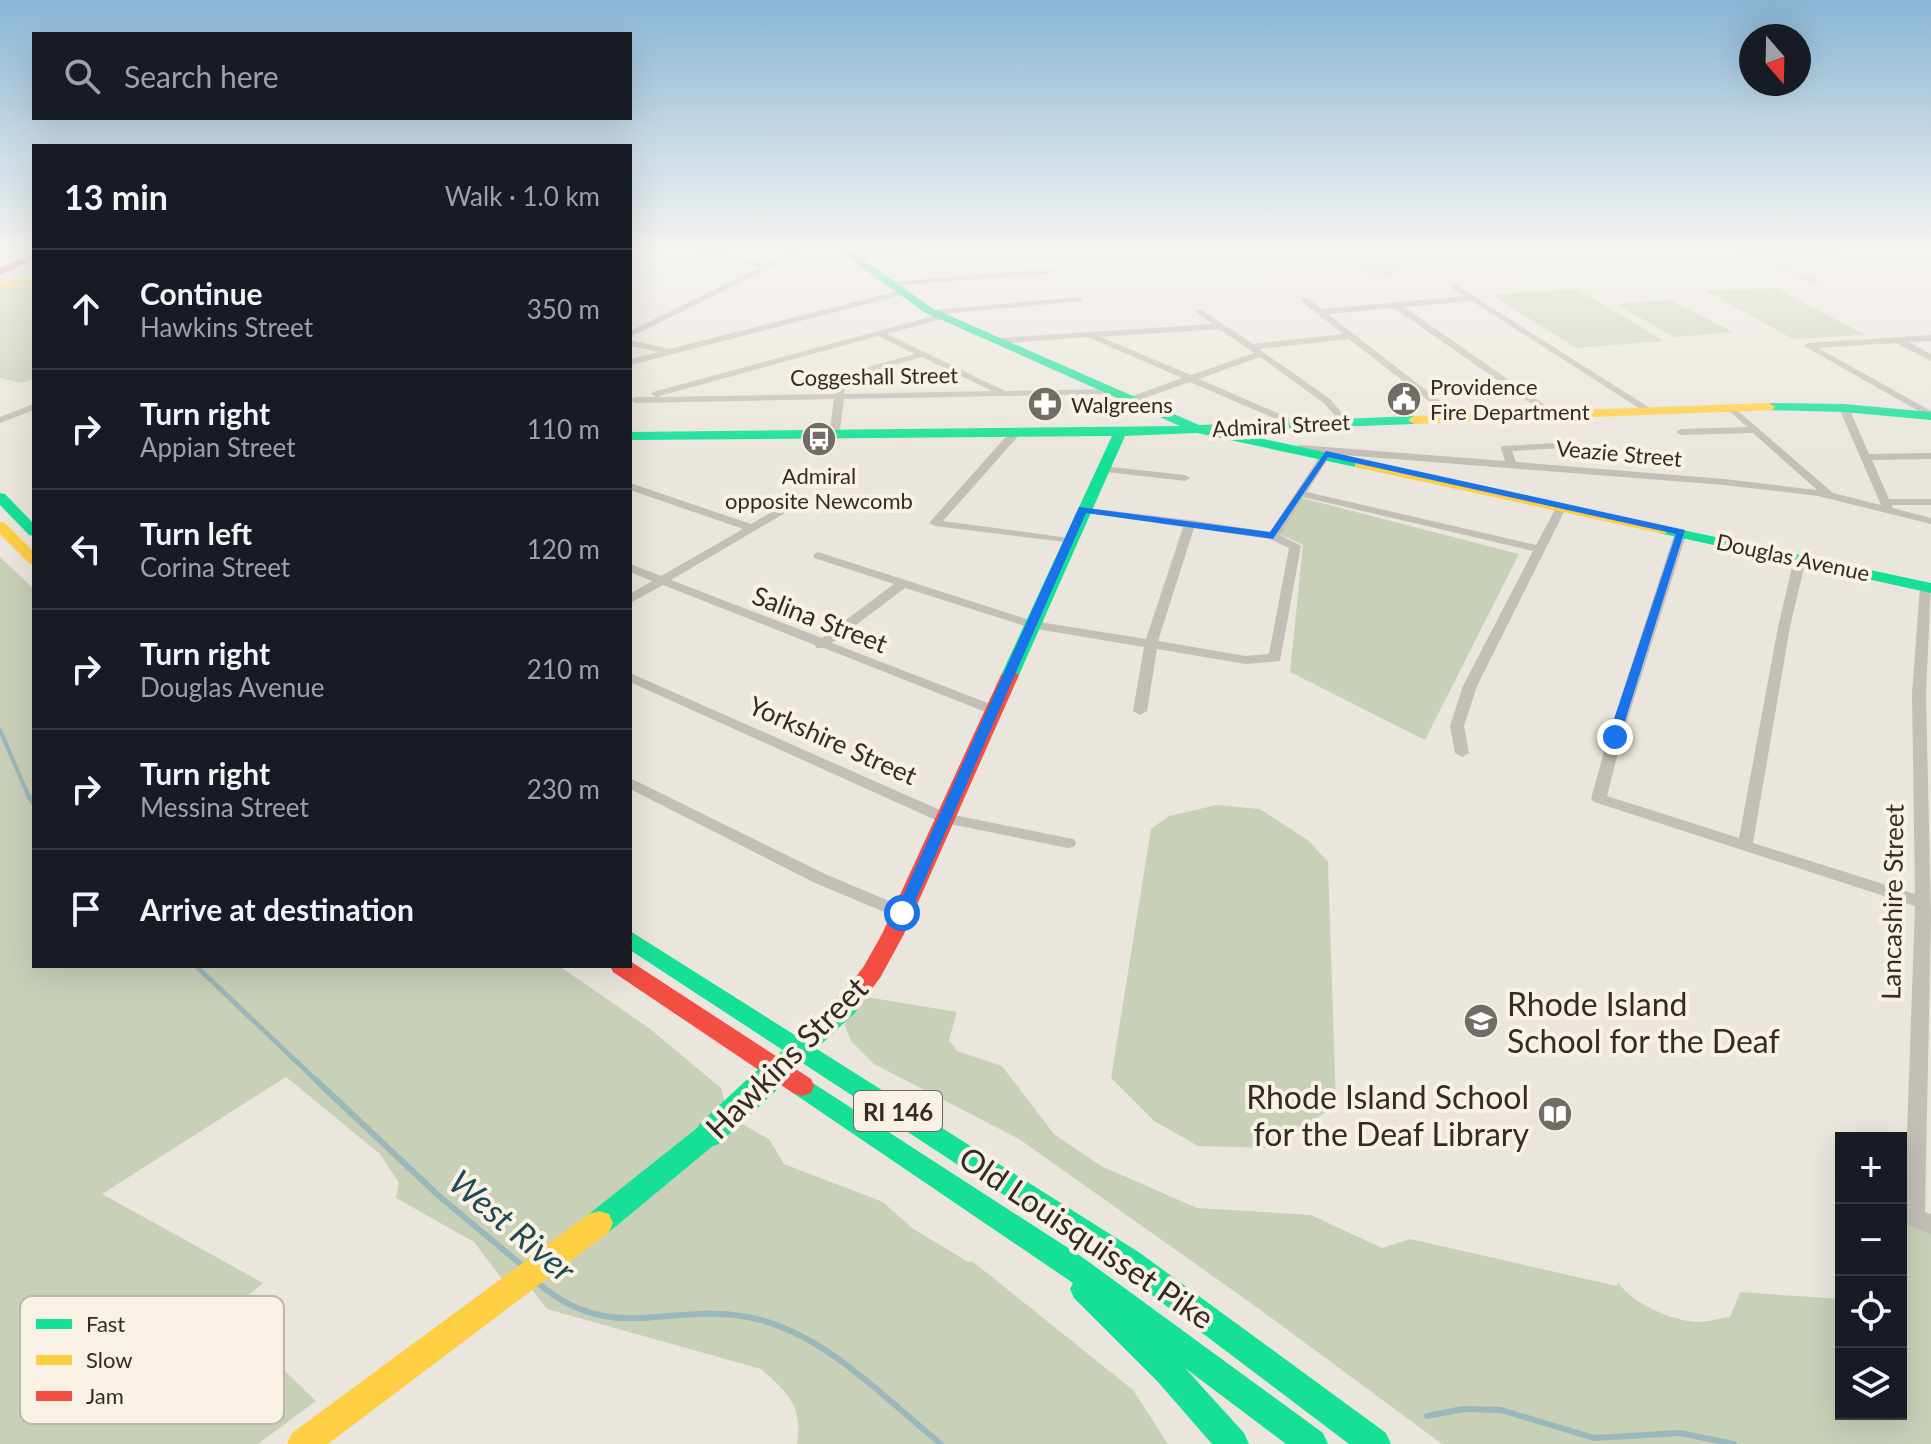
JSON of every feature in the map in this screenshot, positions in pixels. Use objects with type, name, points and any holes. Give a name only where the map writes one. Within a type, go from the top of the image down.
[{"type":"main road","name":"Douglas Avenue","points":[[947,318],[1122,396],[1160,423],[1300,448],[1928,587]]},
{"type":"main road","name":"Admiral Street","points":[[1198,429],[1730,407],[1844,408],[1931,416]]},
{"type":"main road","points":[[632,436],[834,437],[1120,432],[1160,423]]},
{"type":"main road","name":"Hawkins Street","points":[[303,1444],[663,1174],[847,1005],[872,972],[902,913],[1120,432]]},
{"type":"main road","points":[[0,497],[32,530]]},
{"type":"main road","points":[[0,526],[32,558]]},
{"type":"main road","name":"Old Louisquisset Pike","points":[[632,940],[1066,1220],[1308,1392],[1375,1444]]},
{"type":"main road","name":"RI 146","points":[[624,968],[1030,1238]]},
{"type":"main road","points":[[1030,1238],[1147,1350],[1233,1444]]},
{"type":"main road","name":"Old Louisquisset Pike","points":[[1030,1238],[1138,1312],[1312,1444]]},
{"type":"main road","points":[[1308,1392],[1384,1444]]},
{"type":"street","points":[[632,333],[662,318]]},
{"type":"street","points":[[632,362],[789,318]]},
{"type":"street","points":[[633,401],[924,318]]},
{"type":"street","points":[[1210,318],[1327,401],[1345,422]]},
{"type":"street","points":[[1328,318],[1455,417]]},
{"type":"street","points":[[1415,318],[1552,414]]},
{"type":"street","points":[[1506,318],[1648,410]]},
{"type":"street","points":[[998,341],[1221,326]]},
{"type":"street","points":[[879,333],[1006,394]]},
{"type":"street","points":[[1090,335],[1295,424]]},
{"type":"street","points":[[1251,347],[1350,336]]},
{"type":"street","points":[[1931,338],[1808,346],[1931,416]]},
{"type":"street","points":[[1896,340],[1931,358]]},
{"type":"street","points":[[632,343],[670,352]]},
{"type":"street","points":[[834,437],[842,377],[923,354]]},
{"type":"street","name":"Coggeshall Street","points":[[633,401],[1006,394],[1122,396],[1189,379],[1261,354]]},
{"type":"street","points":[[1730,407],[1830,496]]},
{"type":"street","points":[[0,420],[32,408]]},
{"type":"street","points":[[1844,408],[1887,505],[1931,502]]},
{"type":"street","points":[[1681,432],[1756,430]]},
{"type":"street","points":[[1015,433],[935,523],[1069,541]]},
{"type":"street","points":[[1511,464],[1506,448],[1574,445]]},
{"type":"street","name":"Veazie Street","points":[[1300,448],[1724,482],[1887,505],[1931,521]]},
{"type":"street","points":[[1273,536],[1326,454]]},
{"type":"street","points":[[1868,457],[1931,456]]},
{"type":"street","points":[[1102,469],[1185,478]]},
{"type":"street","points":[[632,487],[752,528]]},
{"type":"street","points":[[1299,493],[1539,549]]},
{"type":"street","points":[[1462,753],[1457,726],[1470,686],[1562,506]]},
{"type":"street","points":[[818,556],[1031,624],[1246,660],[1275,658],[1295,546],[1273,536],[1083,509]]},
{"type":"street","points":[[632,598],[781,511]]},
{"type":"street","points":[[1140,711],[1151,643],[1190,523]]},
{"type":"street","points":[[1681,532],[1615,737],[1599,799],[1927,904]]},
{"type":"street","points":[[1745,846],[1800,559]]},
{"type":"street","name":"Salina Street","points":[[632,569],[993,710]]},
{"type":"street","points":[[821,645],[904,583]]},
{"type":"street","name":"Lancashire Street","points":[[1922,1221],[1927,904],[1919,693],[1928,587]]},
{"type":"street","name":"Yorkshire Street","points":[[632,678],[945,818],[1068,843]]},
{"type":"street","points":[[632,784],[819,878],[902,913]]},
{"type":"green space","points":[[0,318],[32,318],[32,380],[21,383],[0,378]]},
{"type":"green space","points":[[1529,318],[1626,318],[1664,341],[1576,348]]},
{"type":"green space","points":[[1641,318],[1707,318],[1733,332],[1674,337]]},
{"type":"green space","points":[[1756,318],[1834,318],[1866,335],[1793,339]]},
{"type":"green space","points":[[1298,497],[1519,554],[1425,740],[1290,672],[1303,545],[1271,530]]},
{"type":"green space","points":[[0,557],[32,587],[32,968],[562,968],[649,1028],[721,1088],[728,1116],[769,1139],[784,1164],[883,1202],[912,1228],[968,1262],[972,1261],[1133,1390],[1168,1444],[797,1444],[798,1420],[791,1401],[761,1369],[547,1309],[522,1277],[505,1283],[474,1242],[396,1198],[399,1183],[380,1154],[286,1077],[102,1194],[263,1283],[248,1296],[20,1296],[20,1424],[284,1424],[284,1370],[316,1401],[258,1444],[0,1444]]},
{"type":"green space","points":[[1217,805],[1260,809],[1309,841],[1328,862],[1336,1106],[1269,1148],[1198,1146],[1154,1121],[1111,1078],[1151,829],[1169,816]]},
{"type":"green space","points":[[860,996],[957,1012],[949,1040],[957,1051],[1002,1066],[1054,1134],[1101,1166],[1197,1208],[1311,1215],[1382,1248],[1410,1239],[1617,1286],[1618,1282],[1642,1304],[1687,1321],[1730,1317],[1740,1292],[1835,1299],[1835,1420],[1907,1420],[1907,1215],[1910,1208],[1931,1231],[1931,1444],[1442,1444],[1255,1306],[1019,1139],[874,1064],[851,1041],[841,1015]]},
{"type":"waterway","name":"West River","points":[[0,730],[28,796]]},
{"type":"waterway","name":"West River","points":[[28,796],[32,801]]},
{"type":"waterway","name":"West River","points":[[198,968],[319,1083]]},
{"type":"waterway","name":"West River","points":[[317,1081],[439,1196],[524,1267]]},
{"type":"waterway","name":"West River","points":[[538,1283],[565,1302],[590,1313],[640,1318],[719,1314],[748,1317],[775,1325],[802,1336],[851,1368],[941,1444]]},
{"type":"waterway","name":"West River","points":[[1427,1416],[1463,1409],[1501,1410],[1594,1438],[1680,1433],[1734,1444]]},
{"type":"traffic: fast","points":[[947,318],[1198,429],[1360,464]]},
{"type":"traffic: fast","points":[[1769,407],[1844,408],[1931,416]]},
{"type":"traffic: fast","points":[[632,436],[1120,432],[1414,420]]},
{"type":"traffic: fast","points":[[1010,675],[1120,432]]},
{"type":"traffic: fast","points":[[0,497],[32,530]]},
{"type":"traffic: fast","points":[[1664,530],[1931,588]]},
{"type":"traffic: fast","points":[[632,940],[1130,1262],[1375,1444]]},
{"type":"traffic: fast","points":[[711,1132],[847,1005]]},
{"type":"traffic: fast","points":[[802,1086],[1072,1266],[1312,1444]]},
{"type":"traffic: fast","points":[[599,1223],[711,1132]]},
{"type":"traffic: fast","points":[[1084,1289],[1169,1372],[1233,1444]]},
{"type":"traffic: slow","points":[[1414,420],[1769,407]]},
{"type":"traffic: slow","points":[[1360,464],[1664,530]]},
{"type":"traffic: slow","points":[[0,526],[32,558]]},
{"type":"traffic: slow","points":[[303,1444],[599,1223]]},
{"type":"traffic: jam","points":[[847,1005],[872,972],[893,934],[1010,675]]},
{"type":"traffic: jam","points":[[624,968],[802,1086]]},
{"type":"place","name":"Providence Fire Department","points":[[1404,399]]},
{"type":"place","name":"Walgreens","points":[[1045,404]]},
{"type":"place","name":"Admiral opposite Newcomb","points":[[819,439]]},
{"type":"place","name":"Rhode Island School for the Deaf","points":[[1481,1021]]},
{"type":"place","name":"Rhode Island School for the Deaf Library","points":[[1555,1114]]},
{"type":"route","points":[[902,913],[1083,509],[1273,536],[1326,454],[1681,532],[1615,737]]}]
